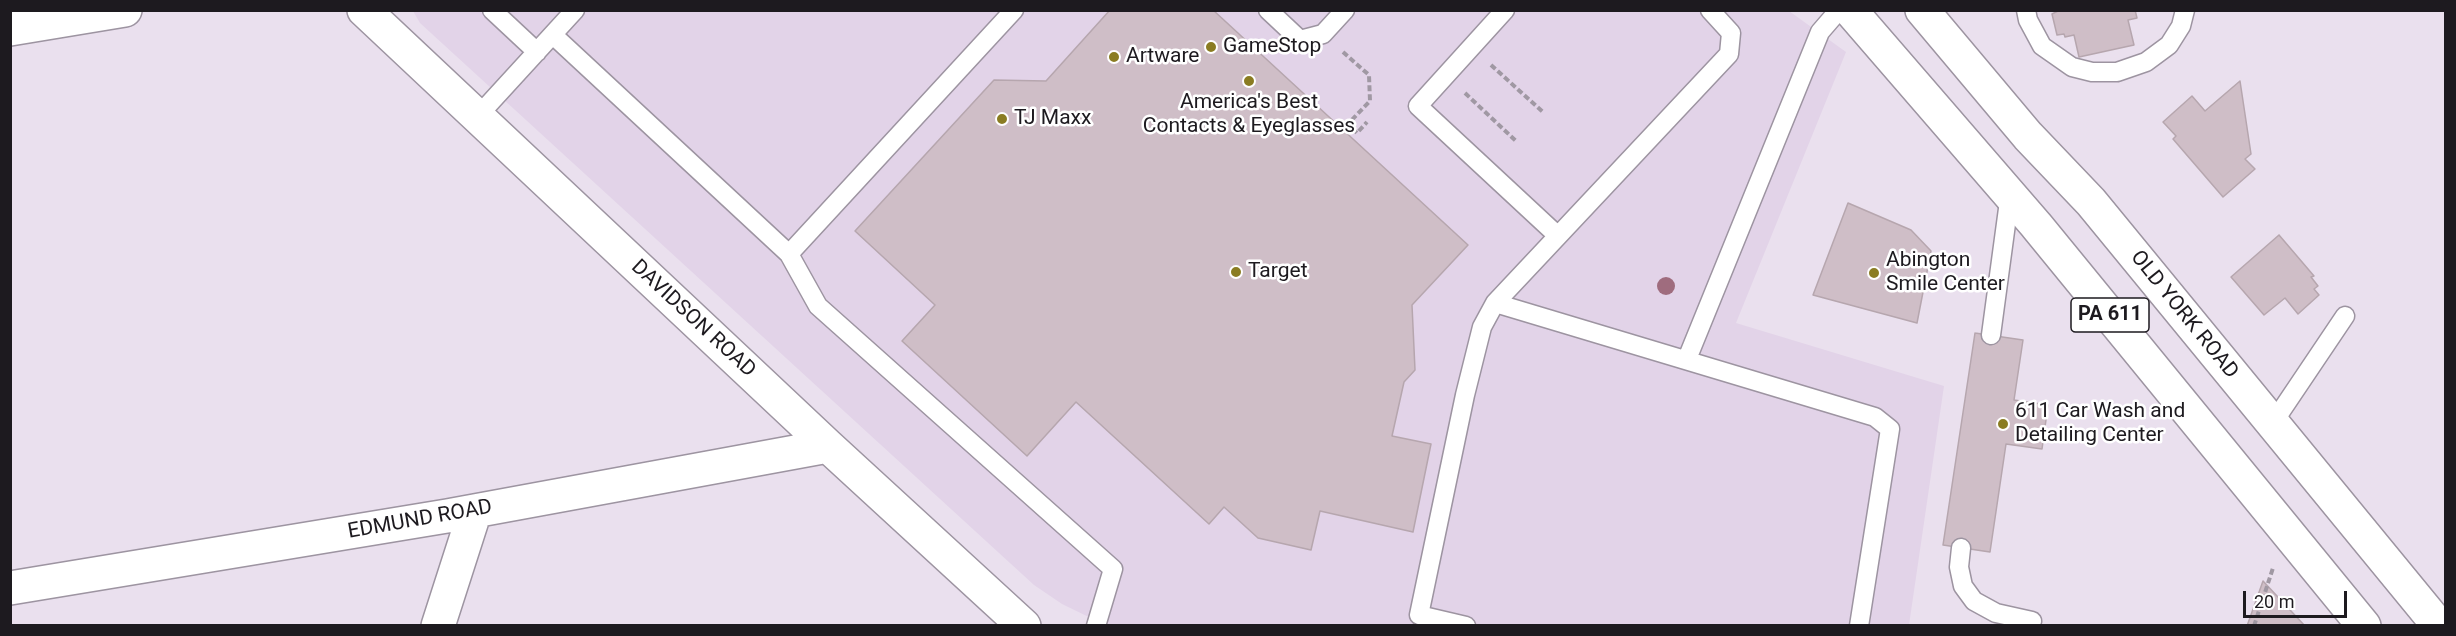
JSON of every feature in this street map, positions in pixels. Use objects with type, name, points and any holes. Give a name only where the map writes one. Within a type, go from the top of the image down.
[{"type":"main road","points":[[10,29],[125,10]]},
{"type":"main road","name":"DAVIDSON ROAD","points":[[363,10],[828,446],[1024,626]]},
{"type":"main road","name":"PA 611","points":[[1850,10],[2010,194],[2364,626]]},
{"type":"main road","name":"OLD YORK ROAD","points":[[1922,10],[2028,136],[2091,202],[2439,626]]},
{"type":"main road","name":"EDMUND ROAD","points":[[10,588],[475,511],[828,446]]},
{"type":"main road","points":[[438,626],[475,511]]},
{"type":"lane","points":[[492,10],[537,52]]},
{"type":"lane","points":[[477,117],[576,10]]},
{"type":"lane","points":[[789,254],[1014,10]]},
{"type":"lane","points":[[1268,10],[1300,40],[1323,34],[1345,10]]},
{"type":"lane","points":[[1505,10],[1418,106],[1558,236]]},
{"type":"lane","points":[[1466,626],[1419,615],[1465,395],[1482,327],[1495,303],[1729,54],[1731,33],[1710,10]]},
{"type":"lane","points":[[1687,359],[1820,32],[1839,10]]},
{"type":"lane","points":[[2027,15],[2042,45],[2065,62],[2092,72],[2117,72],[2146,62],[2169,45],[2181,26],[2185,10]]},
{"type":"lane","points":[[553,35],[789,254],[818,306],[1113,569],[1096,626]]},
{"type":"lane","points":[[1991,335],[2010,194]]},
{"type":"lane","points":[[1495,303],[1875,417],[1890,429],[1859,626]]},
{"type":"lane","points":[[2273,423],[2345,316]]},
{"type":"lane","points":[[1961,548],[1959,567],[1963,586],[1974,601],[1996,613],[2032,621]]},
{"type":"path","points":[[1472,47],[1544,113]]},
{"type":"path","points":[[1363,69],[1369,75],[1370,101],[1348,124],[1357,133],[1367,122]]},
{"type":"path","points":[[1446,76],[1517,142]]},
{"type":"path","points":[[2254,626],[2276,559]]},
{"type":"shaded area","points":[[413,11],[1789,11],[1846,52],[1736,323],[1944,386],[1909,625],[1117,626],[1097,621],[1062,604],[1034,585],[420,23]]},
{"type":"building","points":[[1110,10],[1213,10],[1468,245],[1412,305],[1415,370],[1404,382],[1392,436],[1431,444],[1413,532],[1320,511],[1311,550],[1258,538],[1224,507],[1209,524],[1076,402],[1027,456],[902,341],[935,305],[855,231],[994,80],[1046,81]]},
{"type":"building","points":[[2060,10],[2135,10],[2137,18],[2128,20],[2134,45],[2079,57],[2074,35],[2065,37],[2064,34],[2057,35],[2052,14]]},
{"type":"building","points":[[2240,81],[2251,154],[2245,159],[2255,169],[2223,197],[2173,139],[2176,136],[2163,122],[2192,96],[2205,111]]},
{"type":"building","name":"Abington Smile Center","points":[[1848,203],[1911,230],[1931,251],[1917,323],[1813,295]]},
{"type":"building","points":[[2279,235],[2314,276],[2311,277],[2318,286],[2314,289],[2319,295],[2298,314],[2285,298],[2264,315],[2231,277]]},
{"type":"building","name":"611 Car Wash and Detailing Center","points":[[1975,333],[2023,340],[2014,400],[2048,405],[2042,449],[2006,444],[1990,552],[1943,545]]},
{"type":"building","points":[[2263,581],[2305,626],[2247,626]]},
{"type":"place","name":"GameStop","points":[[1211,47]]},
{"type":"place","name":"Artware","points":[[1114,57]]},
{"type":"place","name":"America's Best Contacts & Eyeglasses","points":[[1249,81]]},
{"type":"place","name":"TJ Maxx","points":[[1002,119]]},
{"type":"place","name":"Target","points":[[1236,272]]},
{"type":"place","name":"Abington Smile Center","points":[[1874,273]]},
{"type":"place","name":"611 Car Wash and Detailing Center","points":[[2003,424]]}]
